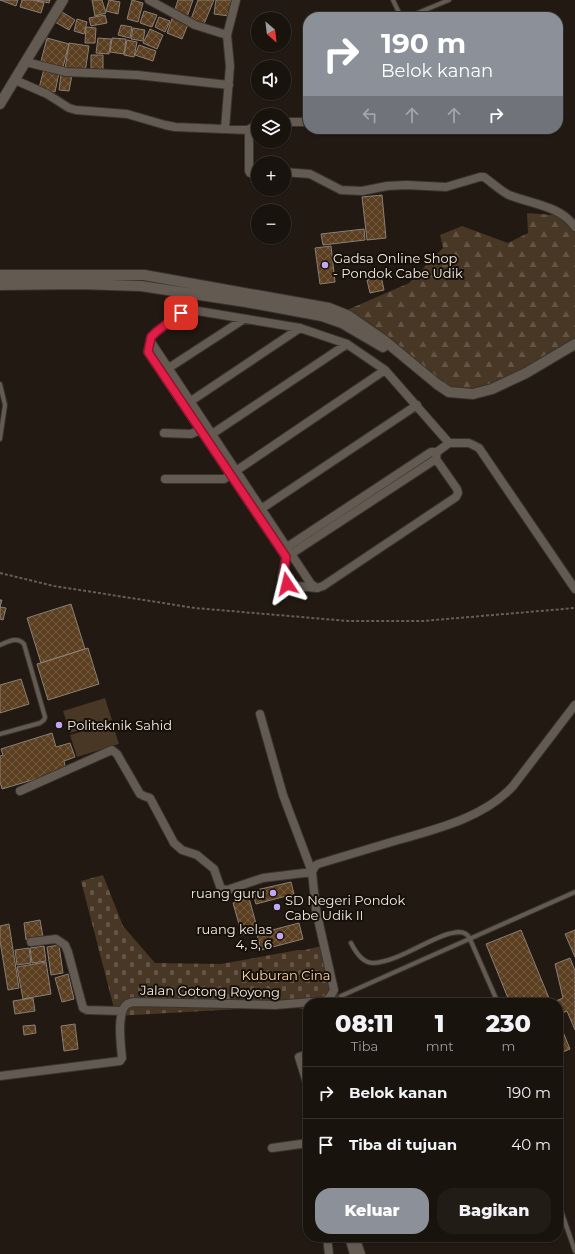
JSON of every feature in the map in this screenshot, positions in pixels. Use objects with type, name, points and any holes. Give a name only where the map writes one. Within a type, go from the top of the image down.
[{"type":"street","points":[[0,104],[62,0]]},
{"type":"street","points":[[149,0],[195,25],[227,35]]},
{"type":"street","points":[[225,129],[229,86],[227,35],[236,0]]},
{"type":"street","points":[[26,62],[66,72],[137,75],[229,86]]},
{"type":"street","points":[[14,80],[47,94],[69,108],[76,110],[127,114],[175,127],[248,130],[251,128]]},
{"type":"street","points":[[291,122],[303,122]]},
{"type":"street","points":[[248,130],[249,171],[251,173]]},
{"type":"street","points":[[291,172],[310,174],[341,190],[362,191],[387,186],[406,185],[446,187],[484,177],[508,195],[556,211],[570,220],[575,227]]},
{"type":"street","points":[[0,276],[144,275],[329,308],[349,316],[385,341],[449,392],[461,394],[473,394],[508,383],[575,344]]},
{"type":"street","points":[[0,285],[79,284],[141,286],[246,302],[322,316],[342,322],[382,346],[434,390],[446,397],[459,400],[491,395],[506,389],[575,349]]},
{"type":"street","points":[[317,588],[311,584],[287,552],[165,370],[151,342],[151,337],[181,313],[192,310],[300,328],[347,344],[385,370],[449,443]]},
{"type":"street","points":[[165,370],[244,319]]},
{"type":"street","points":[[187,403],[300,328]]},
{"type":"street","points":[[209,436],[347,344]]},
{"type":"street","points":[[165,479],[224,479],[385,370]]},
{"type":"street","points":[[187,403],[200,430],[209,436]]},
{"type":"street","points":[[259,511],[417,406]]},
{"type":"street","points":[[164,433],[191,434],[200,430]]},
{"type":"street","points":[[437,456],[449,443],[469,443],[479,448],[573,587]]},
{"type":"street","points":[[431,452],[437,456],[457,489],[458,493],[456,497],[323,586],[317,588],[287,584],[283,581],[287,552],[431,452]]},
{"type":"street","points":[[20,791],[112,750],[118,754],[140,794],[150,798],[174,843],[182,850],[197,855],[214,869],[222,889],[228,890],[263,878],[312,872],[318,864],[420,834],[480,811],[504,796],[513,786],[575,705]]},
{"type":"street","points":[[260,714],[283,794],[312,872]]},
{"type":"street","name":"Jalan Gotong Royong","points":[[312,872],[316,910],[334,990],[329,998]]},
{"type":"street","points":[[0,1076],[120,1061],[122,1058],[120,1020],[122,1011],[87,1010],[83,1008],[65,945],[56,939],[31,942]]},
{"type":"street","name":"Jalan Gotong Royong","points":[[122,1011],[127,1004],[133,1002],[274,1005],[303,1003]]},
{"type":"street","points":[[303,1056],[299,1057],[303,1070]]},
{"type":"street","points":[[272,1148],[303,1144]]},
{"type":"street","points":[[328,1242],[329,1254]]},
{"type":"street","points":[[353,1242],[354,1254]]},
{"type":"street","points":[[355,1242],[361,1254]]},
{"type":"lane","points":[[394,0],[399,12]]},
{"type":"lane","points":[[420,12],[449,0]]},
{"type":"lane","points":[[0,384],[5,405],[0,439]]},
{"type":"lane","points":[[0,645],[16,639],[21,640],[24,644],[45,717],[40,723],[0,734]]},
{"type":"lane","points":[[341,996],[575,892]]},
{"type":"lane","points":[[351,943],[355,951],[361,957],[372,963],[384,961],[457,932],[466,934],[470,939],[496,998]]},
{"type":"lane","points":[[563,1216],[575,1251]]},
{"type":"path","points":[[0,573],[54,586],[195,608],[348,621],[423,621],[575,608]]},
{"type":"green space","points":[[527,213],[566,216],[575,232],[575,340],[495,387],[456,391],[441,385],[347,310],[409,283],[443,248],[440,235],[462,226],[508,243],[528,233]]},
{"type":"green space","points":[[105,698],[112,720],[70,733],[63,711]]},
{"type":"green space","points":[[112,722],[119,744],[77,757],[70,735]]},
{"type":"green space","name":"Kuburan Cina","points":[[103,875],[123,926],[155,963],[221,964],[305,950],[325,945],[338,988],[338,998],[303,998],[303,1009],[292,1006],[116,1016],[81,881]]},
{"type":"building","points":[[0,0],[18,0],[16,6]]},
{"type":"building","points":[[22,0],[33,0],[44,3],[41,13],[20,7]]},
{"type":"building","points":[[36,0],[50,0],[49,3]]},
{"type":"building","points":[[92,0],[102,0],[106,13],[95,16]]},
{"type":"building","points":[[109,0],[120,2],[118,14],[106,11]]},
{"type":"building","points":[[132,0],[143,3],[138,22],[127,19]]},
{"type":"building","points":[[178,0],[193,0],[187,17],[174,12]]},
{"type":"building","points":[[198,0],[214,0],[204,24],[191,19]]},
{"type":"building","points":[[216,0],[231,0],[229,16],[214,14]]},
{"type":"building","points":[[144,11],[157,15],[152,27],[140,23]]},
{"type":"building","points":[[62,12],[75,20],[69,30],[55,22]]},
{"type":"building","points":[[105,15],[107,23],[91,26],[89,18]]},
{"type":"building","points":[[173,16],[189,22],[182,39],[167,33]]},
{"type":"building","points":[[159,17],[170,21],[165,32],[155,27]]},
{"type":"building","points":[[77,19],[87,22],[84,34],[74,31]]},
{"type":"building","points":[[121,25],[132,27],[130,38],[118,35]]},
{"type":"building","points":[[86,27],[96,28],[95,43],[85,43]]},
{"type":"building","points":[[133,28],[145,30],[143,41],[131,39]]},
{"type":"building","points":[[150,29],[163,35],[157,49],[143,43]]},
{"type":"building","points":[[47,38],[69,44],[62,71],[40,65]]},
{"type":"building","points":[[98,38],[111,39],[109,54],[96,53]]},
{"type":"building","points":[[112,38],[126,39],[124,54],[110,52]]},
{"type":"building","points":[[127,40],[137,42],[134,57],[124,55]]},
{"type":"building","points":[[69,43],[89,46],[85,73],[65,69]]},
{"type":"building","points":[[139,45],[156,51],[153,61],[135,55]]},
{"type":"building","points":[[91,55],[103,55],[103,71],[91,71]]},
{"type":"building","points":[[44,69],[59,73],[55,92],[39,88]]},
{"type":"building","points":[[61,74],[72,75],[69,91],[59,90]]},
{"type":"building","points":[[382,195],[386,238],[367,240],[362,197]]},
{"type":"building","points":[[364,229],[365,240],[323,245],[321,234]]},
{"type":"building","name":"Gadsa Online Shop - Pondok Cabe Udik","points":[[331,246],[335,282],[320,284],[315,248]]},
{"type":"building","points":[[381,276],[384,290],[370,293],[367,280]]},
{"type":"building","points":[[71,604],[85,649],[41,663],[27,618]]},
{"type":"building","points":[[0,607],[6,608],[3,620],[0,619]]},
{"type":"building","points":[[88,648],[99,684],[48,700],[37,664]]},
{"type":"building","points":[[21,679],[29,704],[0,713],[0,685]]},
{"type":"building","points":[[52,733],[56,747],[70,743],[75,757],[64,761],[66,770],[2,789],[0,782],[0,756],[3,755],[1,749]]},
{"type":"building","name":"ruang guru","points":[[291,882],[294,894],[256,904],[252,891]]},
{"type":"building","points":[[249,898],[258,931],[242,935],[233,903]]},
{"type":"building","points":[[40,920],[43,937],[26,940],[24,923]]},
{"type":"building","name":"ruang kelas 4, 5, 6","points":[[299,923],[303,939],[261,950],[257,934]]},
{"type":"building","points":[[9,924],[19,988],[8,990],[0,941],[0,926]]},
{"type":"building","points":[[521,930],[549,998],[508,998],[486,944]]},
{"type":"building","points":[[575,930],[575,957],[565,934]]},
{"type":"building","points":[[59,945],[63,973],[51,975],[47,947]]},
{"type":"building","points":[[44,946],[46,961],[32,963],[30,948]]},
{"type":"building","points":[[29,948],[31,963],[17,965],[15,950]]},
{"type":"building","points":[[570,958],[575,971],[575,1030],[567,1011],[563,1013],[563,998],[555,964]]},
{"type":"building","points":[[46,962],[51,994],[23,999],[17,967]]},
{"type":"building","points":[[68,974],[74,999],[62,1002],[55,978]]},
{"type":"building","points":[[33,998],[35,1011],[15,1014],[13,1001]]},
{"type":"building","points":[[75,1024],[78,1049],[64,1051],[61,1026]]},
{"type":"building","points":[[35,1025],[36,1033],[24,1035],[23,1026]]},
{"type":"building","points":[[563,1032],[570,1049],[563,1052]]},
{"type":"place","name":"Gadsa Online Shop - Pondok Cabe Udik","points":[[325,265]]},
{"type":"place","name":"Politeknik Sahid","points":[[59,725]]},
{"type":"place","name":"ruang guru","points":[[273,893]]},
{"type":"place","name":"SD Negeri Pondok Cabe Udik II","points":[[277,907]]},
{"type":"place","name":"ruang kelas 4, 5, 6","points":[[280,936]]},
{"type":"route","points":[[181,313],[151,337],[148,352],[286,557],[282,577],[283,581],[287,584]]}]
